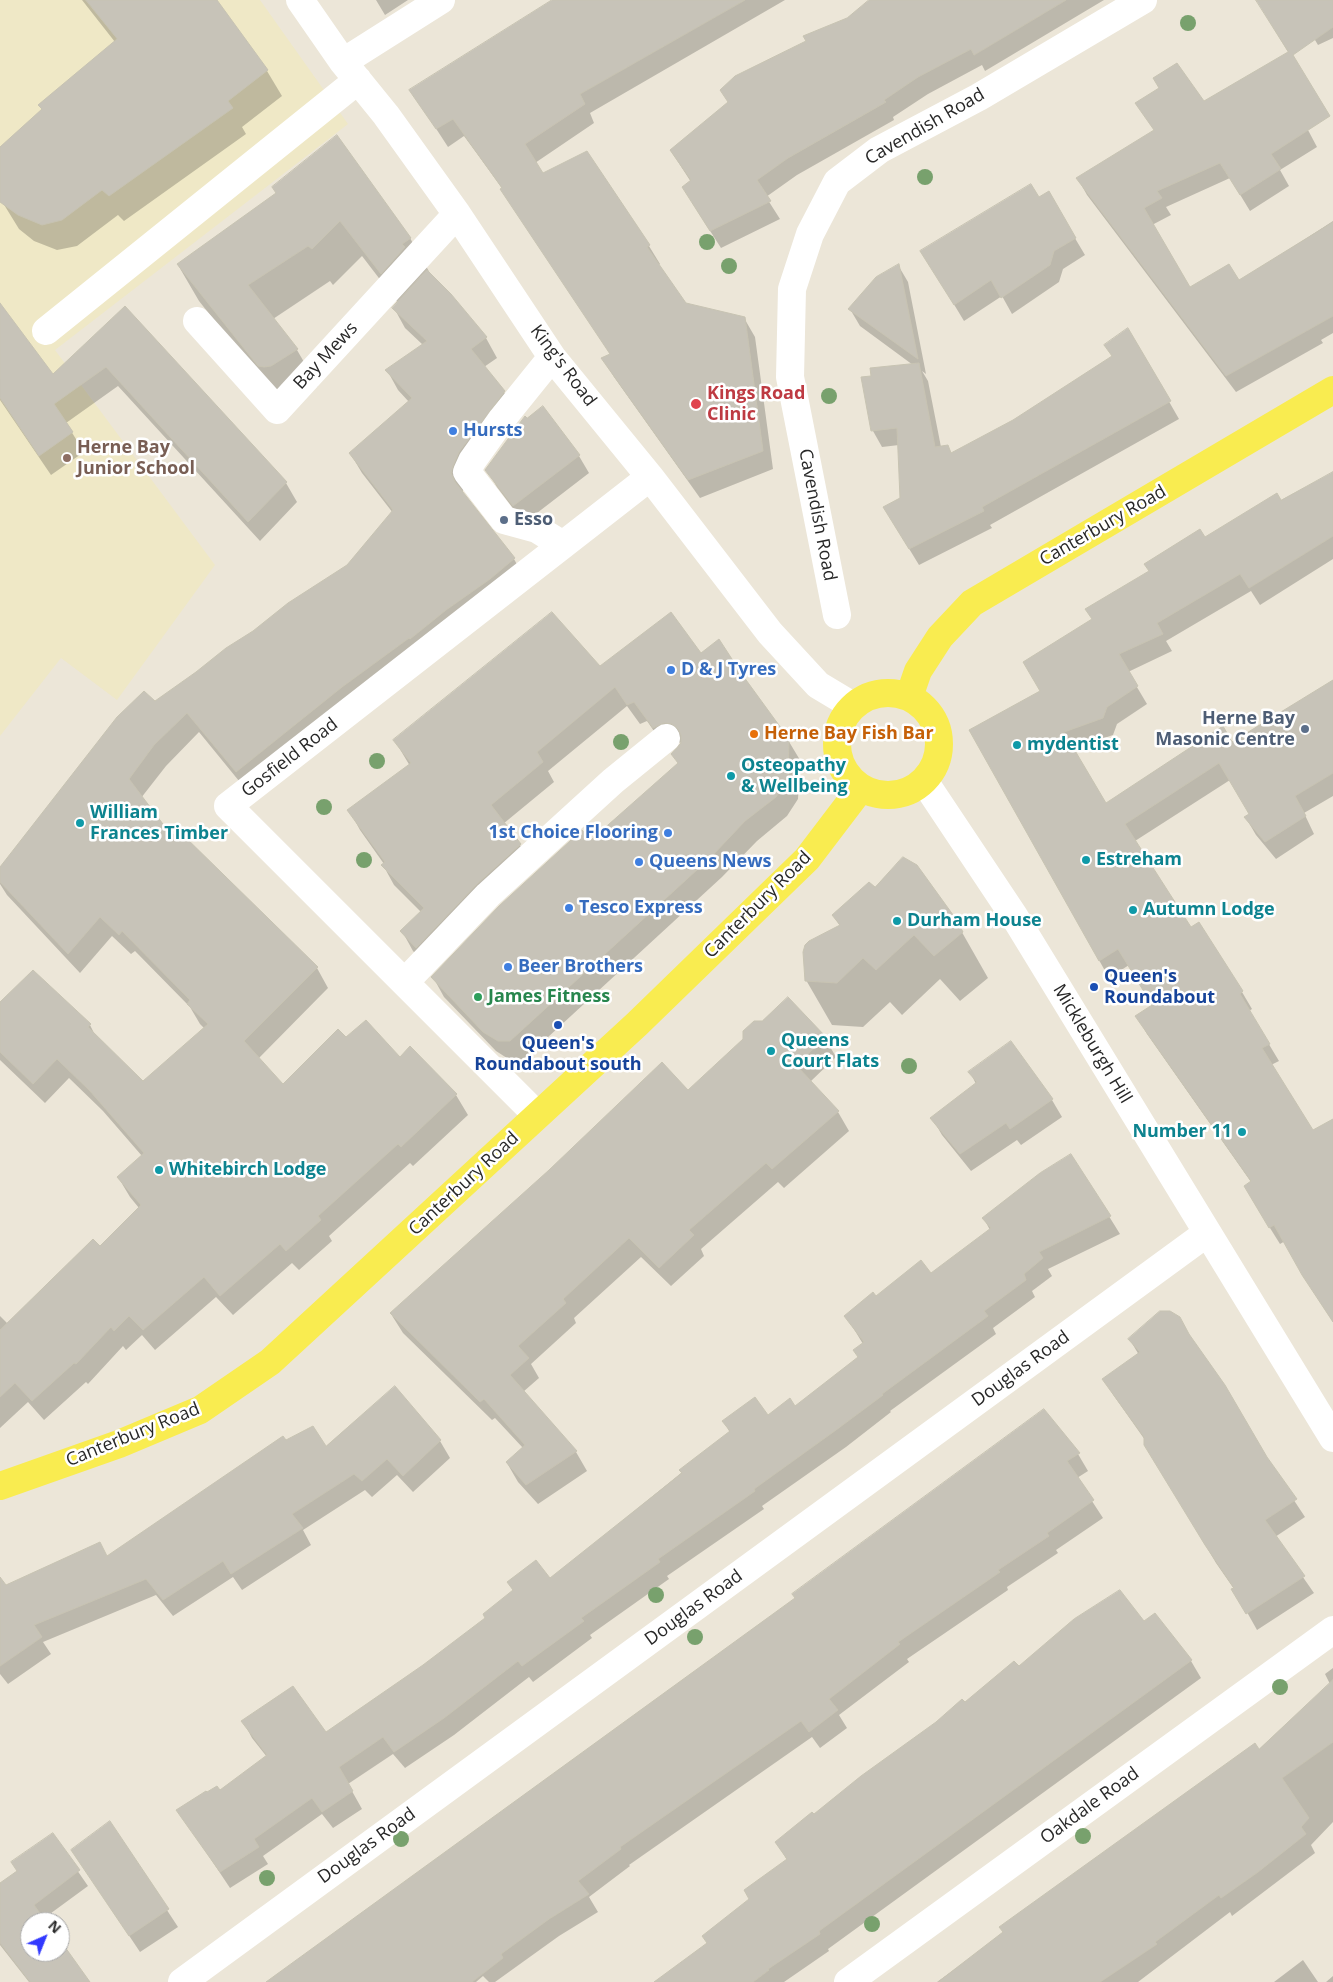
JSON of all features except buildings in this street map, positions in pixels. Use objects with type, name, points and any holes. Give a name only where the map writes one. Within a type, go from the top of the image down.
[{"type":"main road","name":"Canterbury Road","points":[[909,697],[918,671],[940,636],[972,603],[1333,390]]},
{"type":"main road","points":[[881,693],[890,693],[909,697],[931,715],[937,728],[940,742],[933,770],[924,781],[914,789],[888,796],[874,794],[861,788],[851,780],[838,756],[837,742],[839,729],[853,706],[862,700],[881,693]]},
{"type":"main road","name":"Canterbury Road","points":[[0,1486],[119,1444],[200,1410],[270,1362],[637,1024],[807,859],[861,788]]},
{"type":"street","name":"King's Road","points":[[300,0],[457,214],[552,357],[650,477],[770,634],[818,685],[853,706]]},
{"type":"street","points":[[46,331],[351,71],[441,0]]},
{"type":"street","name":"Cavendish Road","points":[[837,615],[790,377],[792,289],[810,234],[837,182],[879,150],[979,97],[1143,0]]},
{"type":"street","name":"Bay Mews","points":[[197,321],[277,410],[457,214]]},
{"type":"street","points":[[552,357],[502,419],[472,461],[467,472],[504,520],[537,529],[562,545]]},
{"type":"street","name":"Gosfield Road","points":[[538,1116],[228,806],[650,477]]},
{"type":"street","points":[[405,982],[488,895],[613,781],[666,738]]},
{"type":"street","name":"Mickleburgh Hill","points":[[924,781],[1014,916],[1333,1438]]},
{"type":"street","name":"Douglas Road","points":[[182,1982],[1207,1233]]},
{"type":"street","name":"Oakdale Road","points":[[848,1982],[1333,1630]]},
{"type":"shaded area","name":"Herne Bay Junior School","points":[[0,0],[260,0],[348,124],[55,350],[215,565],[117,700],[61,658],[0,736]]},
{"type":"place","name":"Kings Road Clinic","points":[[696,404]]},
{"type":"place","name":"Hursts","points":[[453,431]]},
{"type":"place","name":"Herne Bay Junior School","points":[[67,458]]},
{"type":"place","name":"Esso","points":[[504,520]]},
{"type":"place","name":"D & J Tyres","points":[[671,670]]},
{"type":"place","name":"Herne Bay Masonic Centre","points":[[1305,729]]},
{"type":"place","name":"Herne Bay Fish Bar","points":[[754,734]]},
{"type":"place","name":"mydentist","points":[[1017,745]]},
{"type":"place","name":"Osteopathy & Wellbeing","points":[[731,776]]},
{"type":"place","name":"William Frances Timber","points":[[80,823]]},
{"type":"place","name":"1st Choice Flooring","points":[[668,833]]},
{"type":"place","name":"Estreham","points":[[1086,860]]},
{"type":"place","name":"Queens News","points":[[639,862]]},
{"type":"place","name":"Tesco Express","points":[[569,908]]},
{"type":"place","name":"Autumn Lodge","points":[[1133,910]]},
{"type":"place","name":"Durham House","points":[[897,921]]},
{"type":"place","name":"Beer Brothers","points":[[508,967]]},
{"type":"place","name":"Queen's Roundabout","points":[[1094,987]]},
{"type":"place","name":"James Fitness","points":[[478,997]]},
{"type":"place","name":"Queen's Roundabout south","points":[[558,1025]]},
{"type":"place","name":"Queens Court Flats","points":[[771,1051]]},
{"type":"place","name":"Number 11","points":[[1242,1132]]},
{"type":"place","name":"Whitebirch Lodge","points":[[159,1170]]}]
